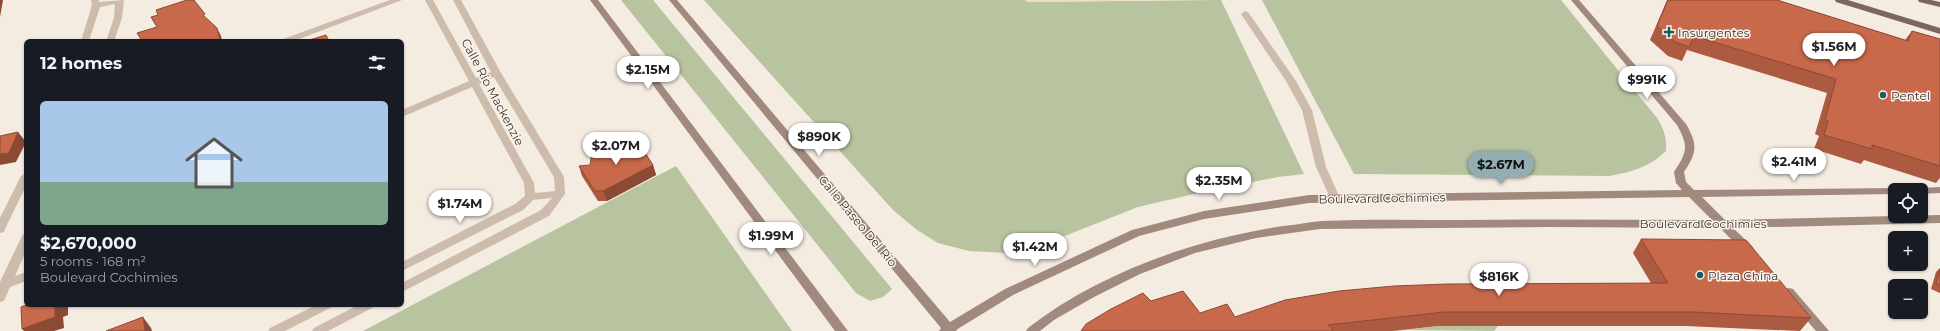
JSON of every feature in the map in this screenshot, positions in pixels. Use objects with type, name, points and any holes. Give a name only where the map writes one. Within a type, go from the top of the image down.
[{"type":"main road","points":[[594,0],[842,331]]},
{"type":"main road","name":"Calle Paseo Del Río","points":[[673,0],[948,330]]},
{"type":"main road","points":[[1575,0],[1682,124],[1691,142],[1690,157],[1679,172],[1681,183],[1725,224],[1756,257]]},
{"type":"main road","points":[[1839,0],[1940,31]]},
{"type":"main road","points":[[1922,0],[1940,5]]},
{"type":"main road","points":[[1928,191],[1940,190]]},
{"type":"main road","name":"Boulevard Cochimies","points":[[948,330],[1009,292],[1136,233],[1204,215],[1309,199],[1888,192]]},
{"type":"main road","name":"Boulevard Cochimies","points":[[1032,331],[1050,317],[1090,294],[1136,271],[1193,250],[1256,234],[1320,225],[1549,223],[1725,224],[1940,219]]},
{"type":"main road","points":[[1782,285],[1823,331]]},
{"type":"street","points":[[86,39],[95,3],[120,0],[118,18],[111,39]]},
{"type":"street","points":[[291,39],[398,0]]},
{"type":"street","name":"Calle Río Mackenzie","points":[[429,0],[529,183],[530,197]]},
{"type":"street","name":"Calle Río Mackenzie","points":[[457,0],[496,73],[560,177],[562,185],[560,194]]},
{"type":"street","points":[[1245,14],[1291,81],[1306,110],[1322,167],[1334,198]]},
{"type":"street","points":[[404,113],[496,73]]},
{"type":"street","points":[[0,230],[24,180]]},
{"type":"street","points":[[404,266],[519,207],[530,197],[560,194]]},
{"type":"street","points":[[404,287],[532,221],[554,205],[560,194]]},
{"type":"street","points":[[0,298],[2,286],[24,242]]},
{"type":"street","points":[[2,286],[24,277]]},
{"type":"street","points":[[279,330],[322,307]]},
{"type":"street","points":[[318,331],[364,307]]},
{"type":"green space","points":[[621,0],[653,0],[892,289],[883,297],[870,301],[856,293]]},
{"type":"green space","points":[[704,0],[1025,0],[1028,2],[1221,0],[1304,174],[1278,177],[1215,189],[1138,207],[1047,243],[1008,253],[969,251],[938,243],[917,230],[893,210]]},
{"type":"green space","points":[[1262,0],[1561,0],[1657,118],[1662,126],[1666,142],[1666,151],[1653,161],[1640,168],[1610,176],[1354,174]]},
{"type":"green space","points":[[676,166],[792,331],[363,331]]},
{"type":"green space","points":[[1438,326],[1498,326],[1494,331],[1405,330]]},
{"type":"shaded area","points":[[1025,0],[1193,0],[1028,2]]},
{"type":"building","points":[[187,0],[194,0],[205,14],[203,15],[217,28],[220,39],[141,39],[137,33],[157,27],[151,17],[158,15],[156,10]]},
{"type":"building","points":[[1668,0],[1777,0],[1908,41],[1912,31],[1940,39],[1940,166],[1872,145],[1872,149],[1824,135],[1828,121],[1825,120],[1836,79],[1694,36],[1689,47],[1675,42],[1657,26]]},
{"type":"building","points":[[326,35],[328,39],[313,39]]},
{"type":"building","points":[[18,132],[9,153],[0,154],[0,136]]},
{"type":"building","points":[[638,142],[653,165],[603,191],[595,191],[579,166],[590,165],[592,153],[611,151],[611,147]]},
{"type":"building","points":[[1641,239],[1746,240],[1811,318],[1694,312],[1444,312],[1328,325],[1334,331],[1081,331],[1086,324],[1111,309],[1143,293],[1151,301],[1183,291],[1200,313],[1227,304],[1235,317],[1285,300],[1339,291],[1394,286],[1447,284],[1668,283]]},
{"type":"building","points":[[1940,269],[1940,285],[1936,283]]},
{"type":"building","points":[[21,307],[55,307],[55,317],[22,329]]},
{"type":"building","points":[[143,317],[145,331],[106,331]]},
{"type":"place","name":"Insurgentes","points":[[1669,32]]},
{"type":"place","name":"Pentel","points":[[1883,95]]},
{"type":"place","name":"Plaza China","points":[[1700,275]]}]
